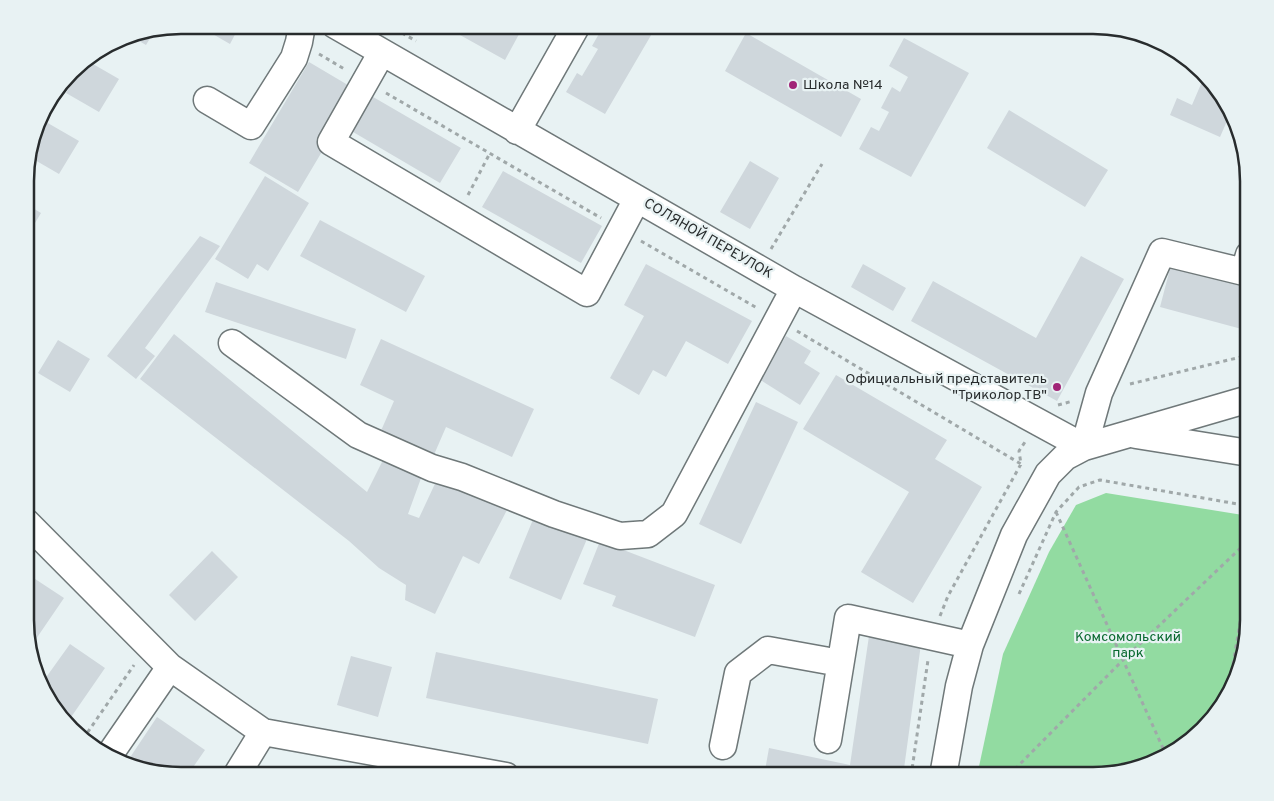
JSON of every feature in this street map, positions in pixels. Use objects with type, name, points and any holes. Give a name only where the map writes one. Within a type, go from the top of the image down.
[{"type":"street","points":[[207,100],[251,126],[294,58],[301,34]]},
{"type":"street","name":"СОЛЯНОЙ ПЕРЕУЛОК","points":[[351,34],[794,289],[1084,447]]},
{"type":"street","points":[[518,131],[572,34]]},
{"type":"street","points":[[382,52],[331,142],[587,293],[637,199]]},
{"type":"street","points":[[1084,447],[1100,393],[1162,252],[1240,271]]},
{"type":"street","points":[[232,344],[358,435],[432,468],[462,477],[554,514],[620,536],[648,534],[674,514],[794,289]]},
{"type":"street","points":[[945,767],[959,686],[970,645],[1014,535],[1048,474],[1065,457],[1084,447],[1240,402]]},
{"type":"street","points":[[1130,434],[1240,452]]},
{"type":"street","points":[[34,540],[170,667],[263,732],[456,767]]},
{"type":"street","points":[[828,740],[848,618],[970,645]]},
{"type":"street","points":[[723,746],[738,673],[768,650],[840,663]]},
{"type":"street","points":[[113,750],[170,667]]},
{"type":"street","points":[[242,767],[263,732]]},
{"type":"path","points":[[301,34],[365,81],[1021,464]]},
{"type":"path","points":[[403,34],[422,45]]},
{"type":"path","points":[[456,216],[490,153]]},
{"type":"path","points":[[761,270],[777,238],[822,164]]},
{"type":"path","points":[[912,767],[932,636],[948,596],[1021,464],[1020,451],[1048,403],[1054,406],[1240,356]]},
{"type":"path","points":[[1016,599],[1056,512],[1079,487],[1100,480],[1240,504]]},
{"type":"path","points":[[1056,512],[1164,750]]},
{"type":"path","points":[[1017,767],[1123,660],[1240,549]]},
{"type":"path","points":[[1233,664],[1240,623]]},
{"type":"path","points":[[87,733],[148,645]]},
{"type":"green space","name":"Комсомольский парк","points":[[1106,493],[1240,515],[1240,630],[1232,668],[1216,702],[1204,717],[1175,743],[1150,756],[1103,767],[979,767],[1003,654],[1049,552],[1076,505]]},
{"type":"building","points":[[213,34],[235,34],[230,44]]},
{"type":"building","points":[[458,34],[519,34],[505,60]]},
{"type":"building","points":[[599,34],[652,34],[605,114],[566,92],[577,73],[582,76],[598,49],[592,46]]},
{"type":"building","name":"Школа №14","points":[[745,34],[748,34],[861,99],[841,137],[725,71]]},
{"type":"building","points":[[151,37],[146,45],[138,41]]},
{"type":"building","points":[[904,38],[969,73],[911,177],[859,149],[871,127],[879,131],[889,112],[881,108],[892,87],[900,92],[908,77],[889,66]]},
{"type":"building","points":[[309,62],[358,91],[298,192],[249,163]]},
{"type":"building","points":[[92,64],[119,79],[99,112],[66,93],[73,81]]},
{"type":"building","points":[[1202,82],[1216,99],[1227,120],[1220,137],[1170,115],[1177,98],[1192,105]]},
{"type":"building","points":[[368,94],[461,148],[440,183],[348,129]]},
{"type":"building","points":[[1009,110],[1108,170],[1085,207],[987,148]]},
{"type":"building","points":[[46,123],[79,141],[59,174],[35,160]]},
{"type":"building","points":[[750,161],[779,178],[750,229],[720,212]]},
{"type":"building","points":[[503,171],[602,226],[581,263],[482,207]]},
{"type":"building","points":[[265,176],[309,203],[268,271],[257,264],[248,279],[215,259]]},
{"type":"building","points":[[34,209],[41,213],[34,225]]},
{"type":"building","points":[[320,220],[425,276],[406,312],[300,256]]},
{"type":"building","points":[[200,236],[220,246],[145,348],[155,356],[136,379],[107,356]]},
{"type":"building","points":[[1081,256],[1124,279],[1057,401],[911,321],[933,281],[1036,338]]},
{"type":"building","points":[[646,264],[752,321],[728,364],[686,341],[666,377],[653,370],[639,395],[610,378],[644,316],[624,305]]},
{"type":"building","points":[[863,264],[906,288],[893,311],[851,287]]},
{"type":"building","points":[[1171,265],[1240,283],[1240,329],[1160,307]]},
{"type":"building","points":[[216,282],[356,329],[346,359],[205,312]]},
{"type":"building","points":[[174,334],[367,492],[386,454],[424,470],[408,514],[419,518],[440,473],[508,508],[479,564],[463,556],[435,614],[405,600],[406,585],[379,568],[349,541],[140,379]]},
{"type":"building","points":[[786,336],[811,351],[804,363],[820,373],[800,405],[759,379]]},
{"type":"building","points":[[381,339],[534,409],[512,457],[446,427],[433,457],[380,433],[394,401],[360,385]]},
{"type":"building","points":[[58,340],[90,359],[70,392],[38,373]]},
{"type":"building","points":[[836,375],[947,440],[935,459],[982,487],[913,603],[861,572],[909,492],[803,429]]},
{"type":"building","points":[[756,402],[798,422],[741,544],[699,524]]},
{"type":"building","points":[[534,517],[587,539],[561,600],[509,578]]},
{"type":"building","points":[[600,541],[715,585],[695,637],[612,606],[616,596],[583,584]]},
{"type":"building","points":[[212,551],[238,577],[195,621],[169,595]]},
{"type":"building","points":[[34,578],[64,598],[36,639],[34,621]]},
{"type":"building","points":[[869,636],[921,644],[904,767],[766,767],[769,748],[850,765]]},
{"type":"building","points":[[70,644],[105,668],[71,718],[58,702],[46,678]]},
{"type":"building","points":[[436,652],[658,699],[648,744],[426,698]]},
{"type":"building","points":[[351,656],[392,667],[378,717],[337,705]]},
{"type":"building","points":[[157,717],[205,750],[193,767],[161,766],[130,758]]},
{"type":"place","name":"Школа №14","points":[[793,85]]},
{"type":"place","name":"Официальный представитель \"Триколор ТВ\"","points":[[1057,387]]}]
